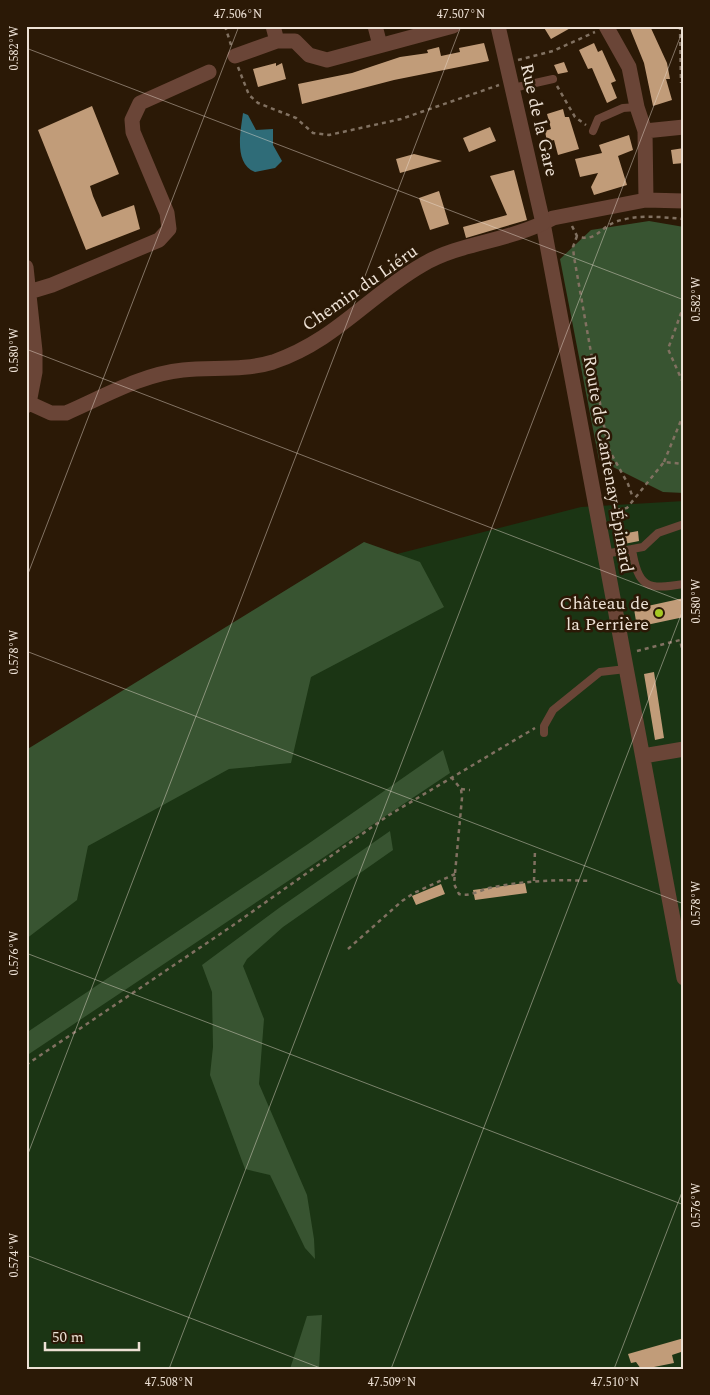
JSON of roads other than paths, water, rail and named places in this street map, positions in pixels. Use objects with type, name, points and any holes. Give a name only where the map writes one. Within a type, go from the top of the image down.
[{"type":"street","points":[[375,26],[380,45]]},
{"type":"street","points":[[235,56],[275,34],[295,41],[309,55],[327,60],[452,26]]},
{"type":"street","name":"Rue de la Gare","points":[[498,26],[507,63],[506,86],[543,223]]},
{"type":"street","points":[[606,26],[629,68],[637,107],[645,131],[646,200]]},
{"type":"street","points":[[29,292],[52,285],[159,240],[169,229],[167,213],[133,132],[132,120],[140,102],[209,72]]},
{"type":"street","points":[[645,131],[684,127]]},
{"type":"street","name":"Chemin du Liéru","points":[[28,404],[51,413],[66,413],[152,376],[182,370],[241,368],[272,362],[318,341],[340,327],[396,282],[422,265],[448,252],[569,215],[646,200],[684,201]]},
{"type":"street","name":"Route de Cantenay-Épinard","points":[[543,223],[684,978]]},
{"type":"street","points":[[26,267],[35,358],[28,404]]},
{"type":"street","points":[[643,756],[684,749]]},
{"type":"lane","points":[[506,86],[553,79]]},
{"type":"lane","points":[[593,130],[598,119],[623,108],[637,107]]},
{"type":"lane","points":[[605,554],[632,549],[649,543],[658,533],[684,524]]},
{"type":"lane","points":[[632,549],[635,570],[644,583],[658,588],[684,584]]},
{"type":"lane","points":[[544,733],[544,726],[553,710],[600,672],[626,669]]},
{"type":"water","points":[[243,113],[248,115],[256,130],[273,129],[273,145],[282,161],[275,168],[255,172],[248,168],[241,154],[240,146]]},
{"type":"place","name":"Château de la Perrière","points":[[659,613]]}]
